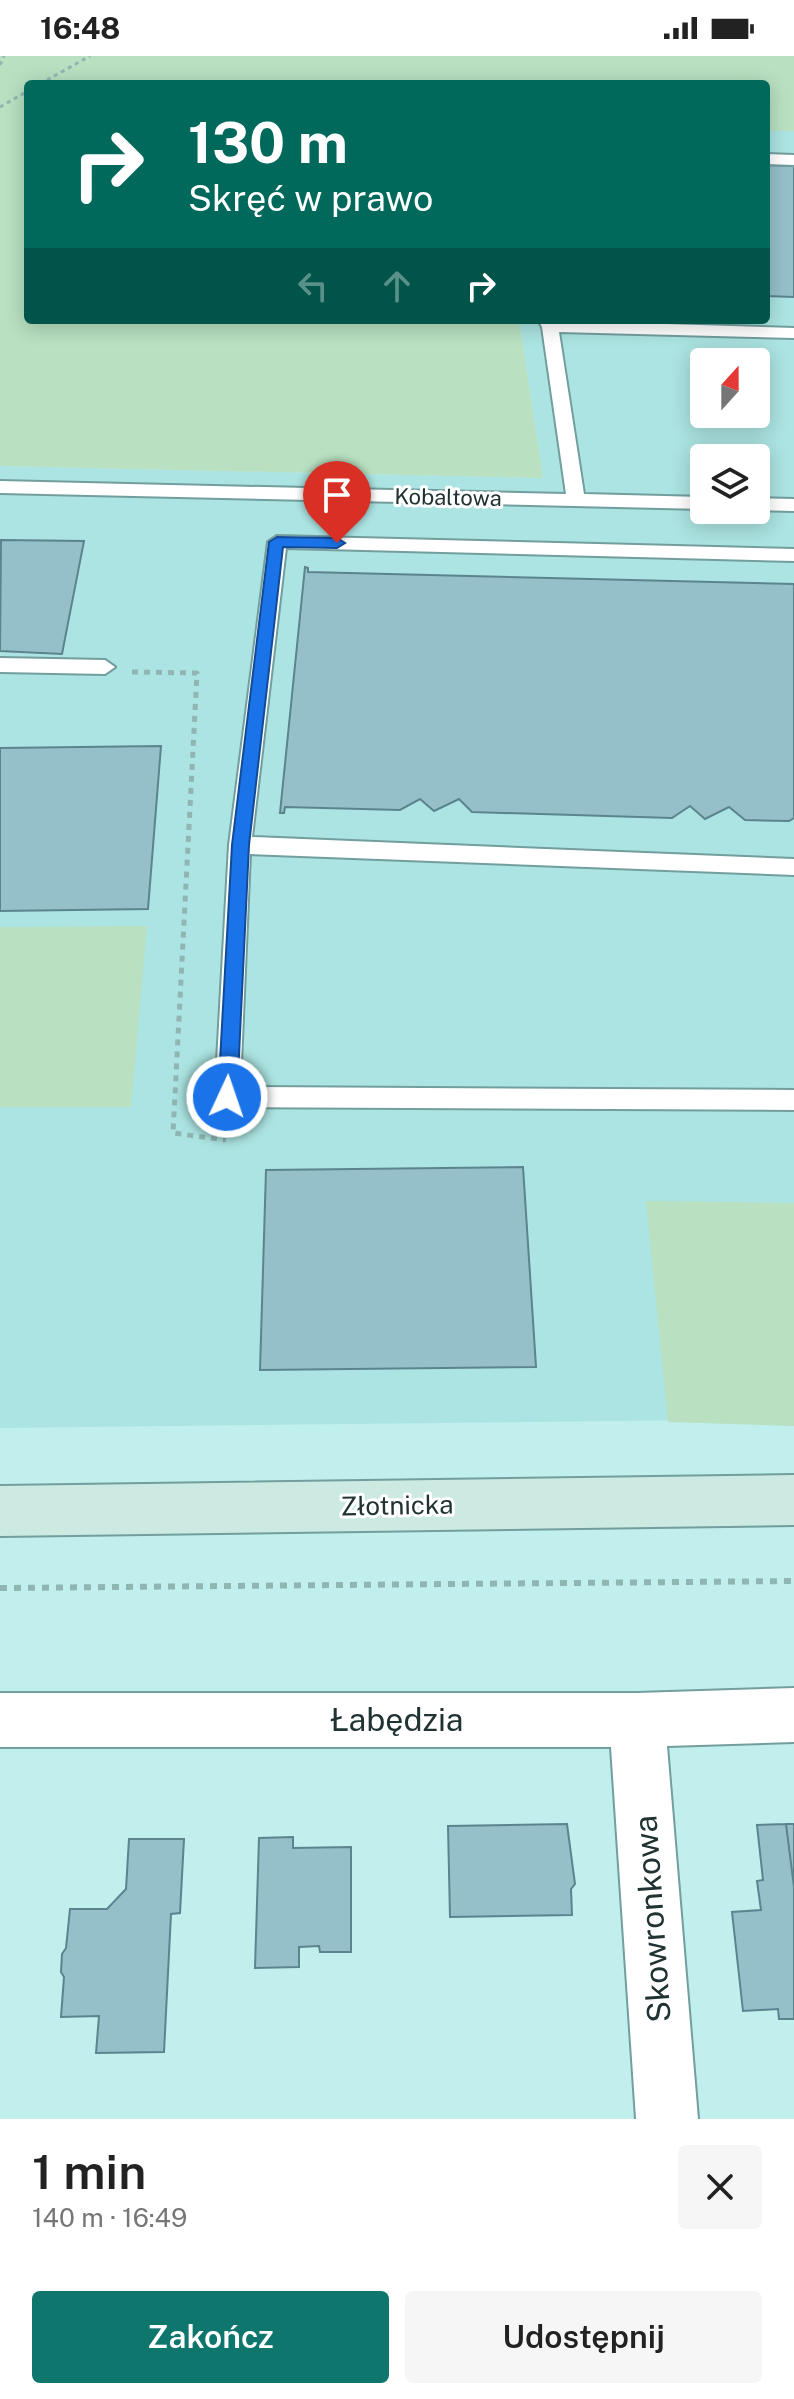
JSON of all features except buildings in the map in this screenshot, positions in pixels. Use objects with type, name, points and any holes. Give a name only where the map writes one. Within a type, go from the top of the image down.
[{"type":"street","name":"Złotnicka","points":[[0,1511],[794,1500]]},
{"type":"street","name":"Łabędzia","points":[[0,1720],[637,1720],[794,1715]]},
{"type":"street","name":"Skowronkowa","points":[[637,1720],[667,2119]]},
{"type":"lane","points":[[770,159],[794,160]]},
{"type":"lane","points":[[576,500],[548,324],[794,333]]},
{"type":"lane","name":"Kobaltowa","points":[[0,487],[690,503]]},
{"type":"lane","points":[[770,504],[794,505]]},
{"type":"lane","points":[[794,555],[277,542],[240,845],[227,1097],[794,1100]]},
{"type":"lane","points":[[0,665],[105,667]]},
{"type":"lane","points":[[240,845],[794,867]]},
{"type":"path","points":[[0,65],[4,56]]},
{"type":"path","points":[[47,80],[90,56]]},
{"type":"path","points":[[0,107],[24,93]]},
{"type":"path","points":[[105,667],[113,672],[197,673],[173,1133],[226,1140]]},
{"type":"path","points":[[0,1588],[794,1581]]},
{"type":"shaded area","points":[[770,131],[794,131],[794,1419],[0,1428],[0,466],[543,478],[520,324],[770,324]]},
{"type":"green space","points":[[0,56],[794,56],[794,131],[770,131],[770,80],[24,80],[24,324],[520,324],[543,478],[0,466]]},
{"type":"green space","points":[[147,926],[131,1107],[0,1107],[0,927]]},
{"type":"green space","points":[[646,1201],[794,1203],[794,1426],[668,1422]]},
{"type":"route","points":[[227,1097],[240,845],[277,542],[337,543]]}]
